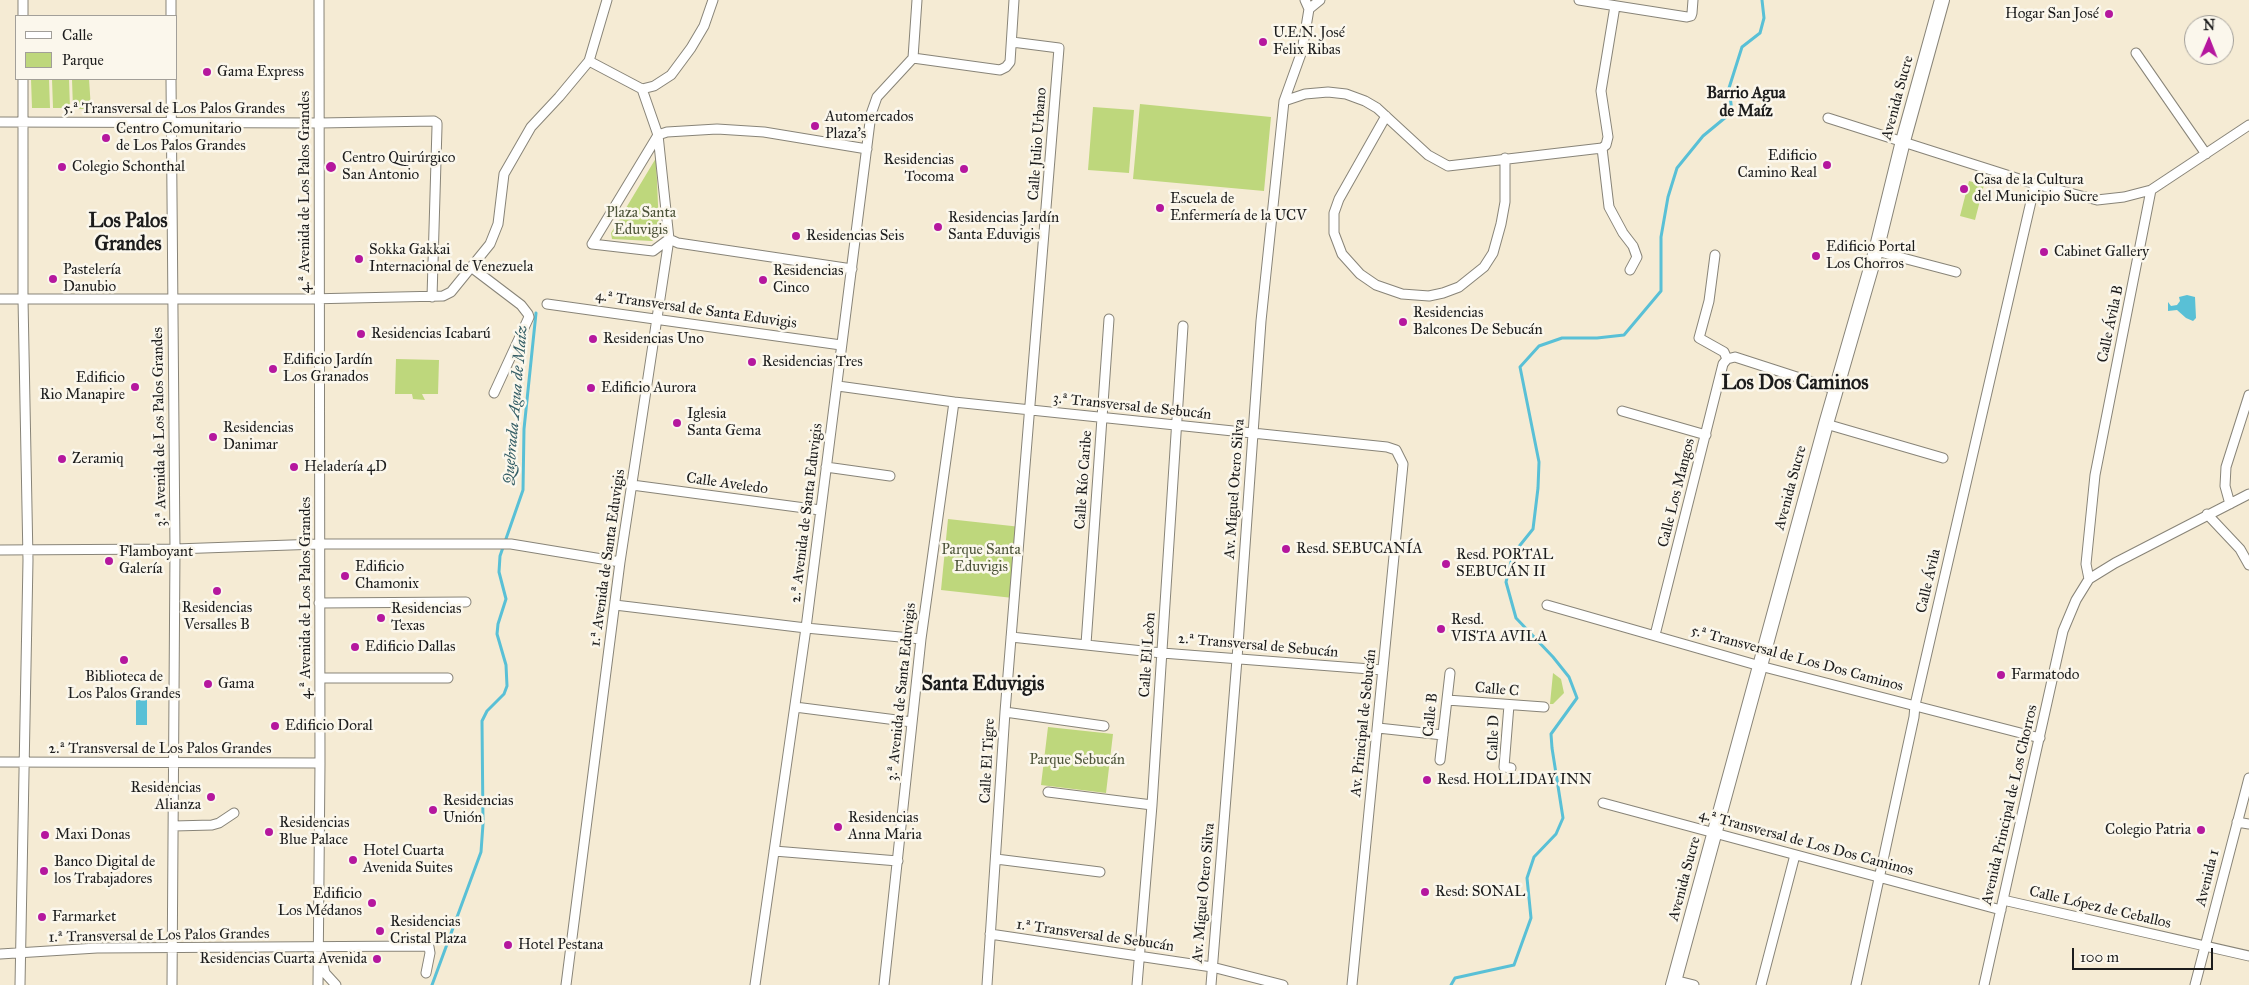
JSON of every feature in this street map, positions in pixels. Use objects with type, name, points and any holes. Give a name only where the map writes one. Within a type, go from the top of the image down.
[{"type":"main road","name":"Avenida Sucre","points":[[1674,982],[1826,424],[1876,251],[1903,141],[1942,0]]},
{"type":"street","points":[[23,0],[23,15]]},
{"type":"street","points":[[171,0],[171,15]]},
{"type":"street","name":"4.ª Avenida de Los Palos Grandes","points":[[318,985],[320,763],[319,0]]},
{"type":"street","points":[[0,299],[318,299],[443,296],[451,292],[490,244],[498,224],[504,174],[515,151],[531,126],[559,97],[589,61],[607,0]]},
{"type":"street","points":[[589,61],[642,89],[654,86],[671,76],[691,48],[704,26],[713,0]]},
{"type":"street","points":[[917,0],[912,58],[1000,70],[1010,62],[1014,0]]},
{"type":"street","points":[[1305,0],[1309,9],[1320,0]]},
{"type":"street","points":[[1579,0],[1687,17],[1691,16],[1693,0]]},
{"type":"street","points":[[1284,101],[1305,94],[1328,92],[1346,94],[1365,101],[1386,116],[1428,155],[1448,166],[1602,148],[1606,144],[1608,137],[1601,91],[1615,6]]},
{"type":"street","name":"Av. Miguel Otero Silva","points":[[1211,985],[1238,659],[1261,321],[1284,101],[1302,51],[1309,9]]},
{"type":"street","name":"Calle Julio Urbano","points":[[1012,42],[1059,48],[1029,410]]},
{"type":"street","points":[[2136,53],[2206,154]]},
{"type":"street","name":"2.ª Avenida de Santa Eduvigis","points":[[755,985],[806,628],[872,114],[877,97],[912,58]]},
{"type":"street","points":[[20,985],[28,550],[23,299],[23,80]]},
{"type":"street","name":"3.ª Avenida de Los Palos Grandes","points":[[171,80],[175,549],[172,985]]},
{"type":"street","name":"1.ª Avenida de Santa Eduvigis","points":[[566,985],[620,562],[669,239],[658,135],[642,89]]},
{"type":"street","points":[[1386,116],[1339,199],[1334,213],[1334,233],[1342,254],[1360,274],[1376,285],[1402,294],[1429,296],[1459,287],[1484,267],[1493,253],[1506,202],[1505,158]]},
{"type":"street","points":[[1828,118],[2035,184],[2097,200],[2124,197],[2151,190],[2249,125]]},
{"type":"street","name":"5.ª Transversal de Los Palos Grandes","points":[[0,122],[320,123],[434,121],[437,123],[432,297]]},
{"type":"street","points":[[852,269],[678,242],[669,239],[653,251],[592,244],[658,135],[667,132],[709,129],[764,132],[867,149]]},
{"type":"street","points":[[1602,148],[1609,207],[1623,233],[1633,246],[1636,257],[1630,270]]},
{"type":"street","name":"Calle Ávila","points":[[1856,985],[1915,705],[2035,184]]},
{"type":"street","name":"Calle Ávila B","points":[[2089,580],[2086,564],[2095,475],[2151,190]]},
{"type":"street","points":[[1876,251],[1956,272]]},
{"type":"street","points":[[1715,255],[1709,301],[1699,338],[1724,352],[1727,359],[1735,357],[1837,390]]},
{"type":"street","points":[[471,267],[521,305],[529,317],[494,393]]},
{"type":"street","name":"4.ª Transversal de Santa Eduvigis","points":[[547,304],[842,345]]},
{"type":"street","name":"Calle Río Caribe","points":[[1086,644],[1109,319]]},
{"type":"street","name":"Calle El Leòn","points":[[1137,985],[1152,805],[1183,326]]},
{"type":"street","name":"Calle Los Mangos","points":[[1655,635],[1724,364],[1727,359]]},
{"type":"street","name":"3.ª Transversal de Sebucán","points":[[838,386],[954,402],[1387,446],[1396,450],[1403,464]]},
{"type":"street","points":[[2230,504],[2225,486],[2226,468],[2249,395]]},
{"type":"street","name":"3.ª Avenida de Santa Eduvigis","points":[[884,985],[920,639],[954,402]]},
{"type":"street","name":"Calle El Tigre","points":[[987,985],[1004,712],[1029,410]]},
{"type":"street","points":[[1622,411],[1706,436]]},
{"type":"street","points":[[1826,424],[1942,458]]},
{"type":"street","name":"Av. Principal de Sebucán","points":[[1352,985],[1403,464]]},
{"type":"street","points":[[826,467],[890,476]]},
{"type":"street","name":"Calle Aveledo","points":[[632,484],[820,510]]},
{"type":"street","name":"Avenida Principal de Los Chorros","points":[[1984,985],[2066,622],[2076,600],[2089,580],[2115,562],[2249,494]]},
{"type":"street","points":[[2208,514],[2240,549],[2249,565]]},
{"type":"street","points":[[0,550],[175,549],[319,544],[511,544],[620,562]]},
{"type":"street","points":[[319,603],[466,602]]},
{"type":"street","points":[[615,605],[806,628],[920,639]]},
{"type":"street","name":"5.ª Transversal de Los Dos Caminos","points":[[1547,605],[1760,666],[2040,738]]},
{"type":"street","name":"2.ª Transversal de Sebucán","points":[[1011,637],[1162,653],[1383,670]]},
{"type":"street","name":"Calle B","points":[[1440,760],[1450,674]]},
{"type":"street","points":[[320,678],[448,678]]},
{"type":"street","name":"Calle C","points":[[1447,700],[1544,707]]},
{"type":"street","name":"Calle D","points":[[1509,705],[1504,767],[1511,768]]},
{"type":"street","points":[[795,707],[912,722]]},
{"type":"street","points":[[1004,712],[1104,726]]},
{"type":"street","points":[[1378,728],[1443,734]]},
{"type":"street","name":"2.ª Transversal de Los Palos Grandes","points":[[0,762],[320,763]]},
{"type":"street","name":"Avenida 1","points":[[2195,985],[2249,778]]},
{"type":"street","points":[[1048,792],[1152,805]]},
{"type":"street","name":"4.ª Transversal de Los Dos Caminos","points":[[1603,803],[2001,910]]},
{"type":"street","points":[[174,826],[212,825],[219,823],[234,813]]},
{"type":"street","points":[[2236,822],[2249,824]]},
{"type":"street","points":[[774,851],[898,861]]},
{"type":"street","points":[[1761,985],[1795,855]]},
{"type":"street","points":[[996,859],[1100,872]]},
{"type":"street","name":"Calle López de Ceballos","points":[[2003,900],[2249,956]]},
{"type":"street","name":"1.ª Transversal de Sebucán","points":[[990,934],[1212,967],[1283,985]]},
{"type":"street","name":"1.ª Transversal de Los Palos Grandes","points":[[0,954],[97,948],[429,947],[430,953],[426,973]]},
{"type":"street","points":[[319,948],[325,973],[336,985]]},
{"type":"street","points":[[1674,982],[1694,985]]},
{"type":"green space","points":[[31,80],[49,80],[50,108],[32,108]]},
{"type":"green space","points":[[52,80],[69,80],[70,108],[53,108]]},
{"type":"green space","points":[[72,80],[89,80],[91,109],[73,109]]},
{"type":"green space","points":[[1140,104],[1271,117],[1264,191],[1133,179]]},
{"type":"green space","points":[[1093,107],[1134,110],[1129,173],[1088,170]]},
{"type":"green space","name":"Plaza Santa Eduvigis","points":[[656,158],[658,236],[652,241],[612,239],[611,233]]},
{"type":"green space","points":[[1969,181],[1984,185],[1975,220],[1960,216]]},
{"type":"green space","points":[[396,359],[439,360],[438,394],[422,394],[425,400],[413,399],[412,394],[395,394]]},
{"type":"green space","name":"Parque Santa Eduvigis","points":[[948,519],[1021,527],[1013,598],[941,590]]},
{"type":"green space","points":[[1553,673],[1561,679],[1564,693],[1553,704],[1550,704]]},
{"type":"green space","name":"Parque Sebucán","points":[[1048,727],[1113,734],[1106,793],[1041,785]]},
{"type":"water","points":[[2187,295],[2195,297],[2196,318],[2193,321],[2177,310],[2168,311],[2168,302],[2171,306],[2177,305],[2180,301],[2179,297]]},
{"type":"water","points":[[136,690],[147,690],[147,725],[136,725]]},
{"type":"waterway","name":"Quebrada Agua de Maíz","points":[[1451,985],[1455,978],[1514,965],[1531,918],[1527,878],[1534,857],[1556,834],[1563,818],[1551,734],[1577,698],[1569,677],[1516,618],[1506,582],[1513,554],[1533,529],[1538,488],[1539,462],[1520,367],[1539,346],[1562,338],[1597,338],[1624,335],[1661,291],[1661,237],[1668,197],[1677,168],[1703,136],[1732,112],[1729,88],[1742,47],[1760,33],[1764,18],[1762,0]]},
{"type":"waterway","name":"Quebrada Agua de Maíz","points":[[432,985],[481,852],[483,824],[482,721],[487,711],[504,694],[507,686],[506,665],[497,634],[498,624],[506,599],[499,572],[500,556],[523,490],[524,429],[536,313]]},
{"type":"place","name":"Hogar San José","points":[[2109,14]]},
{"type":"place","name":"U.E.N. José Felix Ribas","points":[[1263,42]]},
{"type":"place","name":"Gama Express","points":[[207,72]]},
{"type":"place","name":"Automercados Plaza's","points":[[815,126]]},
{"type":"place","name":"Centro Comunitario de Los Palos Grandes","points":[[106,138]]},
{"type":"place","name":"Edificio Camino Real","points":[[1827,165]]},
{"type":"place","name":"Colegio Schonthal","points":[[62,167]]},
{"type":"place","name":"Centro Quirúrgico San Antonio","points":[[331,167]]},
{"type":"place","name":"Residencias Tocoma","points":[[964,169]]},
{"type":"place","name":"Casa de la Cultura del Municipio Sucre","points":[[1964,189]]},
{"type":"place","name":"Escuela de Enfermería de la UCV","points":[[1160,208]]},
{"type":"place","name":"Residencias Jardín Santa Eduvigis","points":[[938,227]]},
{"type":"place","name":"Residencias Seis","points":[[796,236]]},
{"type":"place","name":"Cabinet Gallery","points":[[2044,252]]},
{"type":"place","name":"Edificio Portal Los Chorros","points":[[1816,256]]},
{"type":"place","name":"Sokka Gakkai Internacional de Venezuela","points":[[359,259]]},
{"type":"place","name":"Pastelería Danubio","points":[[53,279]]},
{"type":"place","name":"Residencias Cinco","points":[[763,280]]},
{"type":"place","name":"Residencias Balcones De Sebucán","points":[[1403,322]]},
{"type":"place","name":"Residencias Icabarú","points":[[361,334]]},
{"type":"place","name":"Residencias Uno","points":[[593,339]]},
{"type":"place","name":"Residencias Tres","points":[[752,362]]},
{"type":"place","name":"Edificio Jardín Los Granados","points":[[273,369]]},
{"type":"place","name":"Edificio Rio Manapire","points":[[135,387]]},
{"type":"place","name":"Edificio Aurora","points":[[591,388]]},
{"type":"place","name":"Iglesia Santa Gema","points":[[677,423]]},
{"type":"place","name":"Residencias Danimar","points":[[213,437]]},
{"type":"place","name":"Zeramiq","points":[[62,459]]},
{"type":"place","name":"Heladería 4D","points":[[294,467]]},
{"type":"place","name":"Resd. SEBUCANÍA","points":[[1286,549]]},
{"type":"place","name":"Flamboyant Galería","points":[[109,561]]},
{"type":"place","name":"Resd. PORTAL SEBUCÁN II","points":[[1446,564]]},
{"type":"place","name":"Edificio Chamonix","points":[[345,576]]},
{"type":"place","name":"Residencias Versalles B","points":[[217,591]]},
{"type":"place","name":"Residencias Texas","points":[[381,618]]},
{"type":"place","name":"Resd. VISTA AVILA","points":[[1441,629]]},
{"type":"place","name":"Edificio Dallas","points":[[355,647]]},
{"type":"place","name":"Biblioteca de Los Palos Grandes","points":[[124,660]]},
{"type":"place","name":"Farmatodo","points":[[2001,675]]},
{"type":"place","name":"Gama","points":[[208,684]]},
{"type":"place","name":"Edificio Doral","points":[[275,726]]},
{"type":"place","name":"Resd. HOLLIDAY INN","points":[[1427,780]]},
{"type":"place","name":"Residencias Alianza","points":[[211,797]]},
{"type":"place","name":"Residencias Unión","points":[[433,810]]},
{"type":"place","name":"Residencias Anna Maria","points":[[838,827]]},
{"type":"place","name":"Colegio Patria","points":[[2201,830]]},
{"type":"place","name":"Residencias Blue Palace","points":[[269,832]]},
{"type":"place","name":"Maxi Donas","points":[[45,835]]},
{"type":"place","name":"Hotel Cuarta Avenida Suites","points":[[353,860]]},
{"type":"place","name":"Banco Digital de los Trabajadores","points":[[44,871]]},
{"type":"place","name":"Resd: SONAL","points":[[1425,892]]},
{"type":"place","name":"Edificio Los Médanos","points":[[372,903]]},
{"type":"place","name":"Farmarket","points":[[42,917]]},
{"type":"place","name":"Residencias Cristal Plaza","points":[[380,931]]},
{"type":"place","name":"Hotel Pestana","points":[[508,945]]},
{"type":"place","name":"Residencias Cuarta Avenida","points":[[377,959]]},
{"type":"district","name":"Barrio Agua de Maíz","points":[[1746,103]]},
{"type":"district","name":"Los Palos Grandes","points":[[128,234]]},
{"type":"district","name":"Los Dos Caminos","points":[[1795,384]]},
{"type":"district","name":"Santa Eduvigis","points":[[983,685]]}]
